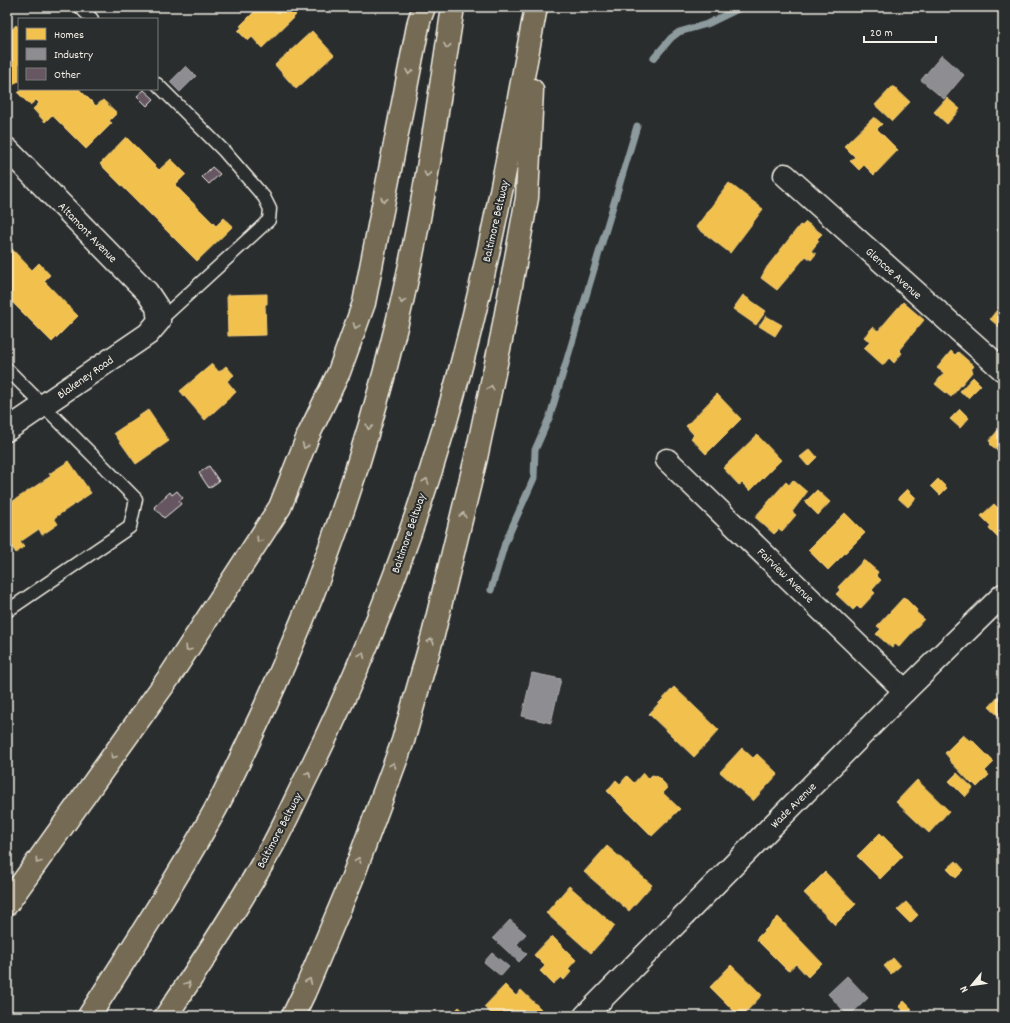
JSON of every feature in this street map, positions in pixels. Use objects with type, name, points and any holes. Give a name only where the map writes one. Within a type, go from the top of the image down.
[{"type":"highway","points":[[7,904],[170,676],[280,507],[308,436],[339,372],[364,303],[419,21],[424,7]]},
{"type":"highway","points":[[89,1016],[148,925],[215,810],[274,688],[323,569],[364,448],[397,322],[425,187],[453,7]]},
{"type":"highway","points":[[293,1016],[305,991],[352,878],[402,741],[433,635],[476,458],[502,335],[527,198],[536,7]]},
{"type":"highway","name":"Baltimore Beltway","points":[[166,1016],[208,954],[274,843],[338,714],[389,590],[437,450],[471,329],[503,191],[536,7]]},
{"type":"street","name":"Altamont Avenue","points":[[7,149],[147,292],[158,307],[159,321]]},
{"type":"street","name":"Glencoe Avenue","points":[[785,175],[1003,370]]},
{"type":"street","name":"Blakeney Road","points":[[7,430],[148,334],[159,321]]},
{"type":"street","name":"Fairview Avenue","points":[[667,460],[905,691]]},
{"type":"street","name":"Wade Avenue","points":[[586,1016],[905,691],[1003,596]]},
{"type":"lane","points":[[80,7],[91,18]]},
{"type":"lane","points":[[158,85],[229,157],[264,197],[270,210],[269,220],[159,321]]},
{"type":"lane","points":[[7,369],[136,499],[130,527],[7,611]]},
{"type":"building: Homes","points":[[259,7],[288,7],[296,15],[262,48],[252,37],[248,41],[238,31],[242,27],[240,26]]},
{"type":"building: Homes","points":[[16,25],[18,27],[18,81],[11,87],[7,83],[7,35]]},
{"type":"building: Homes","points":[[312,31],[334,55],[296,89],[275,65]]},
{"type":"building: Homes","points":[[893,86],[910,102],[892,121],[875,105]]},
{"type":"building: Homes","points":[[21,90],[80,90],[96,106],[103,100],[117,113],[109,121],[112,123],[86,149],[52,115],[45,122],[33,109],[39,103],[36,100],[30,105],[18,93]]},
{"type":"building: Homes","points":[[947,98],[960,109],[947,124],[934,112]]},
{"type":"building: Homes","points":[[874,117],[882,124],[877,129],[898,150],[874,175],[864,165],[859,170],[850,161],[855,157],[844,146]]},
{"type":"building: Homes","points":[[126,137],[159,170],[171,159],[186,174],[175,185],[216,226],[224,218],[233,226],[197,261],[100,164]]},
{"type":"building: Homes","points":[[729,183],[763,209],[730,253],[696,227]]},
{"type":"building: Homes","points":[[806,222],[822,234],[817,239],[819,241],[811,251],[816,254],[811,260],[806,256],[777,290],[761,278],[767,267],[800,225],[802,226]]},
{"type":"building: Homes","points":[[7,244],[32,270],[39,263],[50,275],[44,281],[78,316],[52,342],[7,297]]},
{"type":"building: Homes","points":[[1003,285],[1003,293],[999,289]]},
{"type":"building: Homes","points":[[267,294],[267,304],[265,304],[266,335],[228,336],[227,295]]},
{"type":"building: Homes","points":[[743,295],[766,311],[756,325],[733,309]]},
{"type":"building: Homes","points":[[903,302],[924,320],[899,350],[902,353],[894,363],[889,358],[883,365],[864,348],[870,342],[864,337],[873,327],[878,331]]},
{"type":"building: Homes","points":[[1003,302],[1003,330],[990,319]]},
{"type":"building: Homes","points":[[766,316],[782,325],[775,336],[759,326]]},
{"type":"building: Homes","points":[[951,351],[955,355],[958,352],[974,366],[971,370],[973,371],[951,397],[935,384],[944,373],[937,368]]},
{"type":"building: Homes","points":[[212,364],[219,372],[226,366],[234,375],[227,381],[236,392],[205,420],[180,391]]},
{"type":"building: Homes","points":[[973,377],[981,385],[968,398],[960,391]]},
{"type":"building: Homes","points":[[717,394],[741,419],[706,454],[691,438],[694,435],[686,426]]},
{"type":"building: Homes","points":[[960,409],[969,418],[960,428],[950,419]]},
{"type":"building: Homes","points":[[148,410],[169,441],[136,464],[114,433]]},
{"type":"building: Homes","points":[[999,429],[1001,431],[1003,429],[1003,456],[990,444],[991,443],[989,441]]},
{"type":"building: Homes","points":[[757,435],[781,460],[750,491],[742,483],[739,485],[723,468]]},
{"type":"building: Homes","points":[[810,449],[817,457],[808,466],[800,457]]},
{"type":"building: Homes","points":[[69,461],[91,493],[54,518],[58,524],[42,535],[39,529],[20,542],[24,547],[16,553],[12,547],[7,551],[7,505],[51,476],[49,474]]},
{"type":"building: Homes","points":[[938,479],[947,488],[940,495],[931,486]]},
{"type":"building: Homes","points":[[793,480],[807,492],[792,512],[796,515],[782,531],[779,529],[774,534],[755,517],[786,482],[789,485]]},
{"type":"building: Homes","points":[[907,489],[916,498],[908,507],[898,498]]},
{"type":"building: Homes","points":[[817,490],[830,502],[818,515],[805,502]]},
{"type":"building: Homes","points":[[994,504],[998,508],[1003,504],[1003,543],[989,529],[991,526],[981,516]]},
{"type":"building: Homes","points":[[845,513],[865,533],[828,570],[808,550]]},
{"type":"building: Homes","points":[[864,560],[878,572],[876,575],[881,580],[872,590],[875,593],[860,609],[857,606],[853,610],[836,594],[840,590],[838,587]]},
{"type":"building: Homes","points":[[904,597],[917,610],[916,612],[924,619],[899,647],[895,644],[892,648],[876,634],[881,629],[877,626]]},
{"type":"building: Homes","points":[[674,687],[719,730],[694,757],[649,714]]},
{"type":"building: Homes","points":[[1003,692],[1003,720],[989,707]]},
{"type":"building: Homes","points":[[963,735],[970,741],[971,739],[994,762],[985,771],[989,775],[977,787],[973,783],[972,784],[949,760],[950,759],[945,753]]},
{"type":"building: Homes","points":[[742,748],[753,758],[757,754],[778,774],[753,801],[720,772]]},
{"type":"building: Homes","points":[[643,773],[648,779],[652,775],[657,776],[665,784],[667,789],[663,793],[680,809],[652,836],[607,791],[616,780],[620,784],[627,776],[634,783]]},
{"type":"building: Homes","points":[[957,773],[973,788],[965,797],[949,781]]},
{"type":"building: Homes","points":[[917,780],[949,811],[929,833],[896,802]]},
{"type":"building: Homes","points":[[880,833],[903,856],[880,879],[857,856]]},
{"type":"building: Homes","points":[[607,846],[652,885],[629,911],[584,872]]},
{"type":"building: Homes","points":[[956,861],[964,870],[956,878],[947,869]]},
{"type":"building: Homes","points":[[825,872],[856,904],[835,925],[804,893]]},
{"type":"building: Homes","points":[[569,886],[615,926],[591,953],[546,913]]},
{"type":"building: Homes","points":[[906,902],[918,915],[910,923],[897,910]]},
{"type":"building: Homes","points":[[778,917],[822,963],[808,977],[796,964],[788,971],[756,939]]},
{"type":"building: Homes","points":[[552,936],[576,960],[568,969],[571,972],[564,980],[561,977],[553,984],[540,971],[545,966],[534,955]]},
{"type":"building: Homes","points":[[893,958],[900,966],[891,974],[884,966]]},
{"type":"building: Homes","points":[[731,965],[762,995],[742,1016],[739,1016],[710,987]]},
{"type":"building: Homes","points":[[505,985],[516,996],[521,990],[541,1009],[535,1016],[494,1016],[484,1007]]},
{"type":"building: Homes","points":[[904,1001],[912,1009],[908,1013],[911,1016],[897,1016],[903,1010],[899,1006]]},
{"type":"building: Homes","points":[[459,1007],[469,1016],[450,1016]]},
{"type":"building: Industry","points":[[942,55],[964,75],[944,99],[921,80]]},
{"type":"building: Industry","points":[[186,66],[196,76],[180,92],[170,82]]},
{"type":"building: Industry","points":[[1003,223],[1003,235],[997,230]]},
{"type":"building: Industry","points":[[532,673],[561,679],[551,723],[522,716]]},
{"type":"building: Industry","points":[[510,920],[526,934],[517,944],[527,954],[519,962],[493,938]]},
{"type":"building: Industry","points":[[492,953],[509,967],[501,976],[484,962]]},
{"type":"building: Industry","points":[[847,976],[868,998],[849,1016],[828,994]]},
{"type":"building: Other","points":[[144,90],[154,99],[147,106],[137,96]]},
{"type":"building: Other","points":[[212,167],[220,174],[209,184],[202,177]]},
{"type":"building: Other","points":[[209,466],[219,481],[209,488],[199,473]]},
{"type":"building: Other","points":[[177,491],[183,498],[179,501],[181,504],[164,518],[154,507],[170,492],[172,495]]},
{"type":"waterway","points":[[654,58],[671,38],[679,32],[707,24],[742,7]]},
{"type":"waterway","points":[[491,590],[505,543],[534,478],[535,450],[550,416],[637,126]]}]
